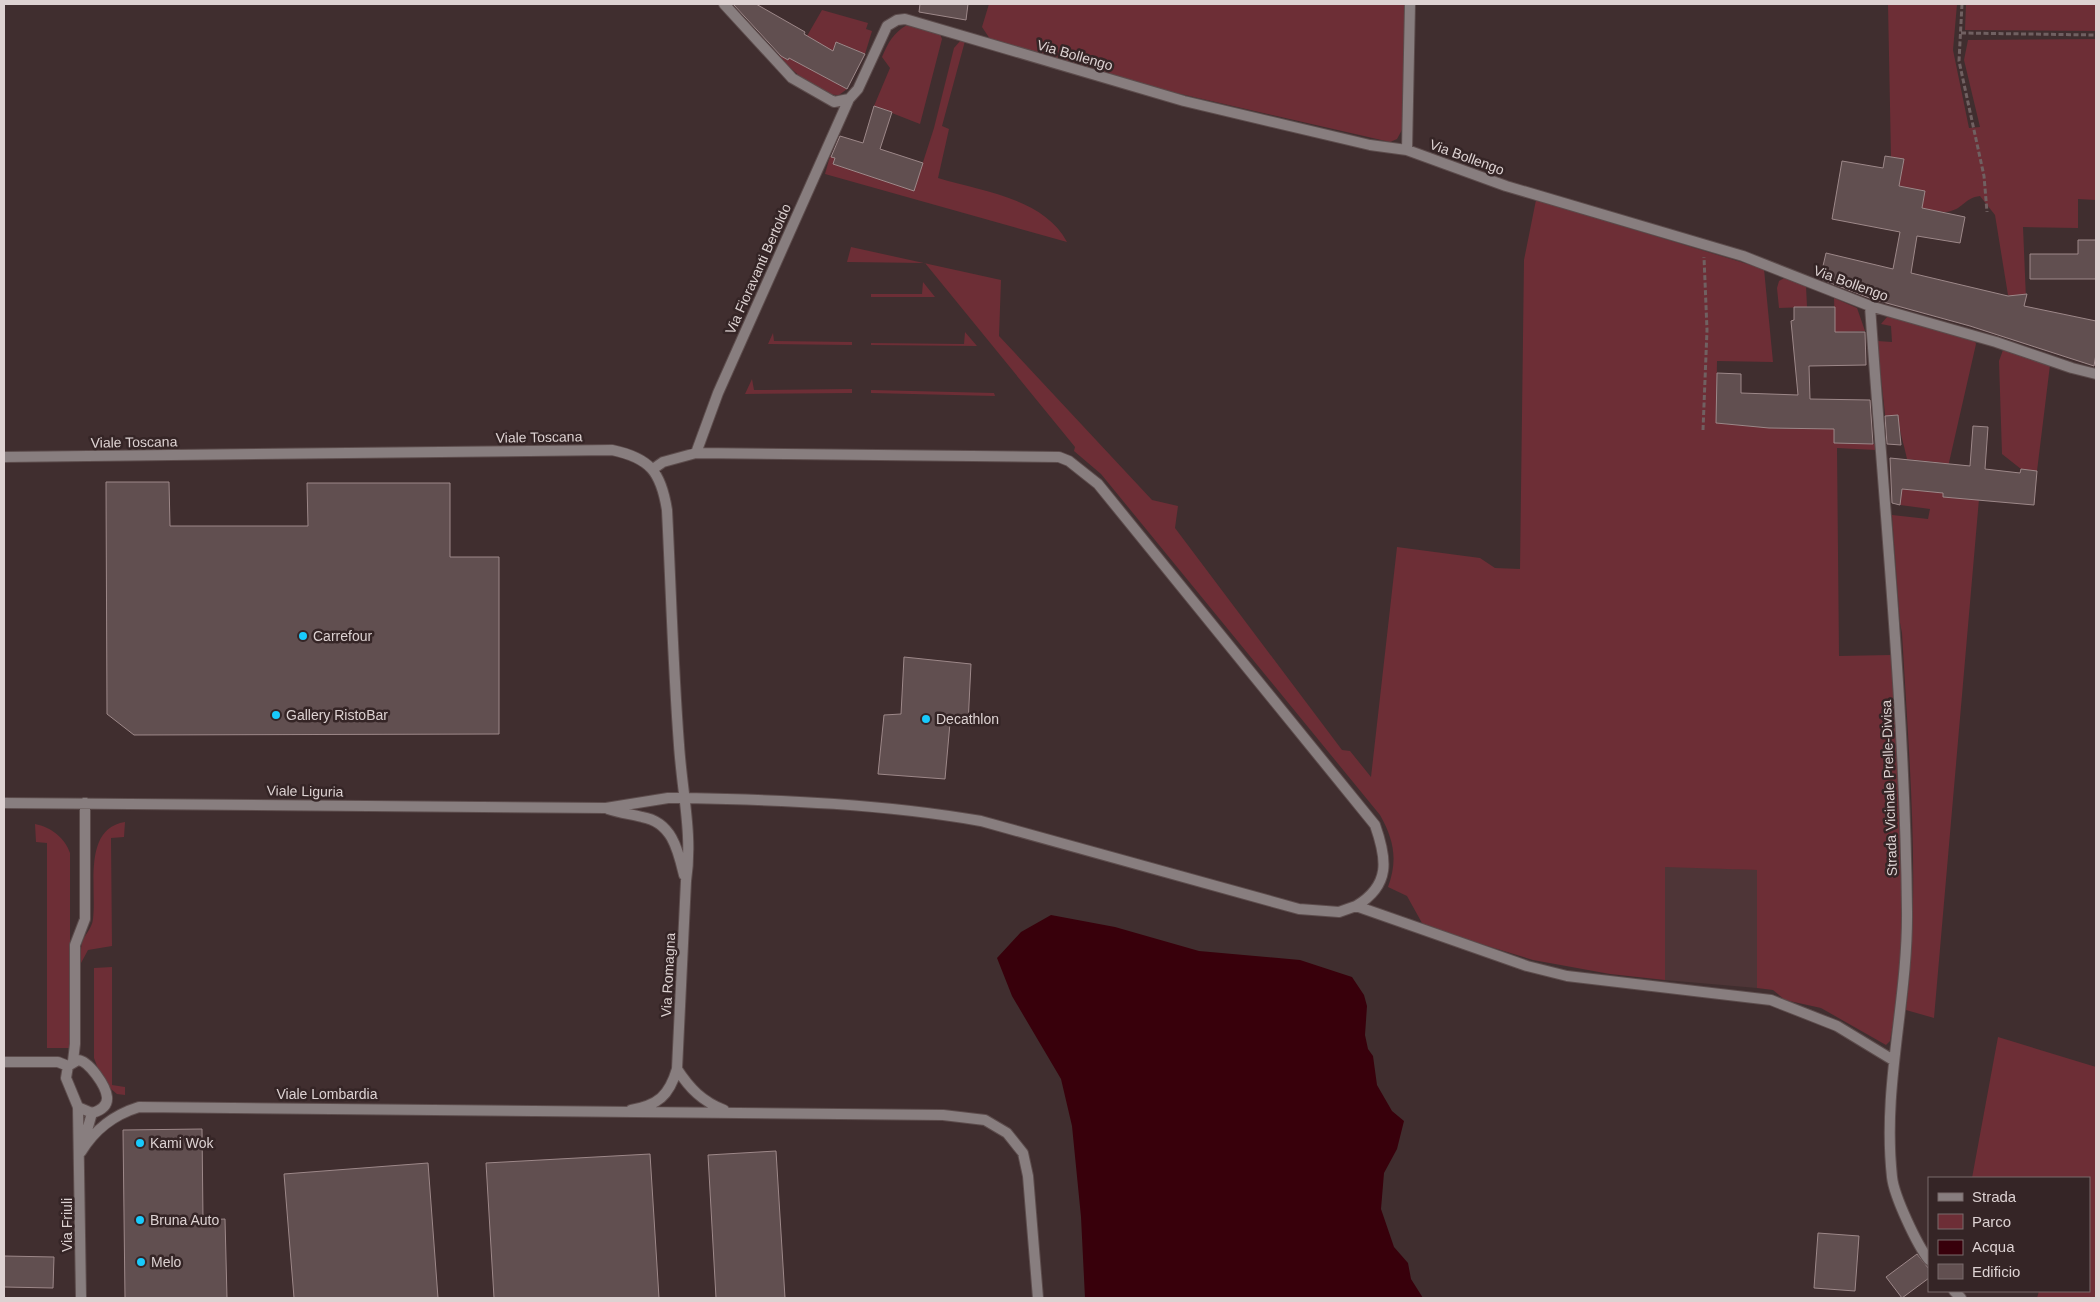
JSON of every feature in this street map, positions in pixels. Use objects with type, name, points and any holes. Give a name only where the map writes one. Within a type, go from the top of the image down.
[{"type":"street","points":[[724,4],[792,78],[834,102],[849,99]]},
{"type":"street","points":[[1407,150],[1410,4]]},
{"type":"street","name":"Via Bollengo","points":[[849,99],[858,89],[888,26],[897,20],[905,19],[1184,101],[1370,145],[1407,150],[1506,186],[1743,256],[1870,306],[1994,341],[2072,368],[2096,374]]},
{"type":"street","name":"Via Fioravanti Bertoldo","points":[[696,453],[718,392],[849,99]]},
{"type":"street","name":"Strada Vicinale Prelle-Divisa","points":[[1870,306],[1898,656],[1906,803],[1907,951],[1904,992],[1893,1060],[1889,1116],[1892,1180],[1918,1246],[1928,1259]]},
{"type":"street","name":"Viale Toscana","points":[[4,457],[612,450],[632,455],[653,469],[664,490],[667,510],[679,745],[690,839],[686,881]]},
{"type":"street","points":[[606,808],[668,798],[804,800],[944,815],[980,821],[1299,909],[1339,912],[1356,906],[1374,892],[1385,868],[1383,846],[1375,825],[1098,484],[1069,460],[1059,457],[696,453],[663,462],[653,469]]},
{"type":"street","name":"Viale Liguria","points":[[4,803],[606,808]]},
{"type":"street","points":[[81,1152],[78,1107],[66,1078],[75,1044],[76,945],[85,919],[85,803]]},
{"type":"street","points":[[606,808],[624,814],[644,817],[662,826],[672,836],[686,881]]},
{"type":"street","name":"Via Romagna","points":[[677,1069],[686,881]]},
{"type":"street","points":[[1356,906],[1509,960],[1567,976],[1771,1000],[1837,1026],[1893,1060]]},
{"type":"street","points":[[4,1062],[58,1062],[70,1064],[83,1060],[91,1066],[107,1096],[106,1104],[96,1112],[81,1152]]},
{"type":"street","points":[[631,1110],[651,1106],[665,1095],[673,1083],[677,1069]]},
{"type":"street","points":[[677,1069],[688,1087],[701,1098],[731,1113]]},
{"type":"street","points":[[78,1107],[96,1112],[121,1112]]},
{"type":"street","name":"Viale Lombardia","points":[[81,1152],[90,1136],[121,1112],[139,1107],[943,1114],[984,1120],[1007,1133],[1023,1152],[1028,1176],[1038,1298]]},
{"type":"street","name":"Via Friuli","points":[[81,1152],[81,1298]]},
{"type":"path","points":[[1962,4],[1959,61],[1984,176],[1987,212]]},
{"type":"path","points":[[1961,33],[2096,35]]},
{"type":"path","points":[[1703,430],[1707,330],[1704,244]]},
{"type":"shaded area","points":[[1665,866],[1757,870],[1757,988],[1665,980]]},
{"type":"green space","points":[[989,4],[1406,4],[1404,126],[1397,139],[1390,142],[1146,86],[990,39],[982,27]]},
{"type":"green space","points":[[1888,4],[1957,4],[1953,50],[1969,128],[1980,127],[1964,60],[1968,40],[2096,39],[2096,200],[2078,199],[2078,228],[2023,227],[2026,299],[2008,295],[1995,215],[1980,196],[1971,199],[1955,210],[1940,212],[1922,208],[1925,191],[1899,186],[1904,159],[1891,157]]},
{"type":"green space","points":[[1966,4],[2096,4],[2096,31],[1965,30]]},
{"type":"green space","points":[[822,10],[868,23],[866,29],[872,31],[865,54],[837,42],[833,51],[807,36]]},
{"type":"green space","points":[[907,25],[940,34],[942,39],[920,124],[874,106],[890,68],[882,57],[886,47],[898,31]]},
{"type":"green space","points":[[961,40],[965,41],[942,126],[949,129],[938,178],[992,192],[1027,206],[1043,215],[1057,227],[1067,242],[825,174],[830,156],[835,158],[833,164],[914,190],[934,128],[954,48]]},
{"type":"green space","points":[[779,55],[788,60],[789,58],[847,89],[839,95],[814,87],[778,57]]},
{"type":"green space","points":[[1536,200],[1764,269],[1773,362],[1717,361],[1716,423],[1769,428],[1834,429],[1834,443],[1876,444],[1876,450],[1837,448],[1839,656],[1891,655],[1900,800],[1902,898],[1897,994],[1890,1041],[1886,1045],[1821,1008],[1785,1000],[1773,990],[1757,988],[1757,870],[1665,867],[1665,980],[1610,974],[1533,960],[1432,929],[1422,923],[1407,896],[1388,887],[1393,868],[1393,850],[1389,833],[1380,815],[1101,474],[1074,451],[1075,447],[925,263],[1001,280],[999,336],[1152,500],[1178,506],[1175,528],[1342,750],[1350,751],[1371,777],[1397,547],[1480,558],[1495,568],[1520,569],[1524,260]]},
{"type":"green space","points":[[851,247],[924,263],[847,262]]},
{"type":"green space","points":[[1786,277],[1806,286],[1807,307],[1779,308],[1777,288],[1779,281]]},
{"type":"green space","points":[[923,282],[935,297],[871,297],[871,294],[922,294]]},
{"type":"green space","points":[[1834,298],[1857,308],[1865,331],[1835,332]]},
{"type":"green space","points":[[1887,317],[1898,318],[1974,339],[1976,344],[1948,467],[1944,463],[1907,459],[1898,415],[1889,416],[1889,423],[1886,423],[1877,341],[1892,342],[1891,326],[1881,324]]},
{"type":"green space","points":[[965,332],[977,346],[871,345],[871,343],[964,344]]},
{"type":"green space","points":[[773,333],[774,341],[852,342],[852,345],[768,344]]},
{"type":"green space","points":[[2003,350],[2050,365],[2037,471],[2021,469],[2002,454],[1999,361]]},
{"type":"green space","points":[[752,379],[754,390],[852,389],[852,393],[745,394]]},
{"type":"green space","points":[[871,390],[994,393],[995,396],[871,393]]},
{"type":"green space","points":[[1902,489],[1943,493],[1943,497],[1979,499],[1934,1018],[1906,1010],[1913,916],[1912,822],[1902,633],[1892,515],[1928,519],[1930,509],[1900,505]]},
{"type":"green space","points":[[125,822],[124,837],[111,838],[112,946],[88,950],[81,963],[82,943],[93,919],[94,862],[97,848],[102,836],[111,827]]},
{"type":"green space","points":[[35,824],[41,825],[57,834],[65,843],[70,853],[70,1048],[47,1048],[47,843],[36,842]]},
{"type":"green space","points":[[112,967],[112,1085],[125,1087],[125,1095],[117,1094],[111,1089],[100,1074],[94,1058],[94,968]]},
{"type":"green space","points":[[1998,1037],[2096,1067],[2096,1298],[2037,1298],[2039,1292],[2090,1292],[2090,1177],[1972,1177]]},
{"type":"water","points":[[1051,915],[1115,927],[1199,951],[1300,960],[1352,977],[1364,995],[1367,1006],[1365,1035],[1368,1049],[1373,1056],[1377,1085],[1392,1111],[1404,1121],[1397,1149],[1384,1173],[1381,1209],[1394,1247],[1408,1263],[1411,1279],[1423,1298],[1085,1298],[1081,1217],[1072,1126],[1061,1079],[1012,996],[997,958],[1021,932]]},
{"type":"building","points":[[733,4],[756,4],[805,32],[804,34],[833,51],[836,42],[865,54],[847,89],[789,58],[788,60],[781,56]]},
{"type":"building","points":[[920,4],[968,4],[966,20],[919,12]]},
{"type":"building","points":[[874,106],[892,112],[880,149],[923,163],[914,191],[833,164],[835,158],[831,157],[840,136],[863,143]]},
{"type":"building","points":[[1885,156],[1904,159],[1899,186],[1925,191],[1922,208],[1965,217],[1960,243],[1917,236],[1911,273],[2008,296],[2027,294],[2024,306],[2096,321],[2094,366],[1970,326],[1872,299],[1820,279],[1826,253],[1893,269],[1900,232],[1832,219],[1842,161],[1883,168]]},
{"type":"building","points":[[2078,240],[2096,240],[2096,279],[2030,279],[2030,254],[2078,254]]},
{"type":"building","points":[[1794,307],[1835,307],[1835,332],[1865,332],[1866,365],[1809,366],[1810,399],[1870,400],[1873,444],[1834,443],[1834,429],[1769,428],[1716,423],[1717,373],[1741,374],[1741,393],[1798,395],[1791,321],[1794,320]]},
{"type":"building","points":[[1898,415],[1901,445],[1887,444],[1885,416]]},
{"type":"building","points":[[1973,426],[1988,427],[1985,469],[2020,473],[2021,469],[2037,471],[2034,505],[1943,497],[1943,493],[1902,489],[1900,505],[1892,503],[1890,458],[1970,466]]},
{"type":"building","name":"Carrefour","points":[[106,482],[169,482],[170,526],[308,526],[307,483],[450,483],[450,557],[499,557],[499,734],[134,735],[107,714]]},
{"type":"building","name":"Decathlon","points":[[904,657],[971,664],[968,724],[950,723],[945,779],[878,774],[884,715],[901,714]]},
{"type":"building","points":[[202,1129],[203,1220],[225,1219],[227,1298],[125,1298],[123,1130]]},
{"type":"building","points":[[776,1151],[785,1298],[716,1298],[708,1155]]},
{"type":"building","points":[[650,1154],[659,1298],[494,1298],[486,1163]]},
{"type":"building","points":[[428,1163],[438,1298],[294,1298],[284,1174]]},
{"type":"building","points":[[1818,1233],[1859,1236],[1855,1291],[1814,1288]]},
{"type":"building","points":[[1917,1254],[1928,1268],[1928,1279],[1902,1298],[1886,1277]]},
{"type":"building","points":[[4,1256],[54,1257],[53,1288],[4,1287]]},
{"type":"place","name":"Carrefour","points":[[303,636]]},
{"type":"place","name":"Gallery RistoBar","points":[[276,715]]},
{"type":"place","name":"Decathlon","points":[[926,719]]},
{"type":"place","name":"Kami Wok","points":[[140,1143]]},
{"type":"place","name":"Bruna Auto","points":[[140,1220]]},
{"type":"place","name":"Melo","points":[[141,1262]]}]
